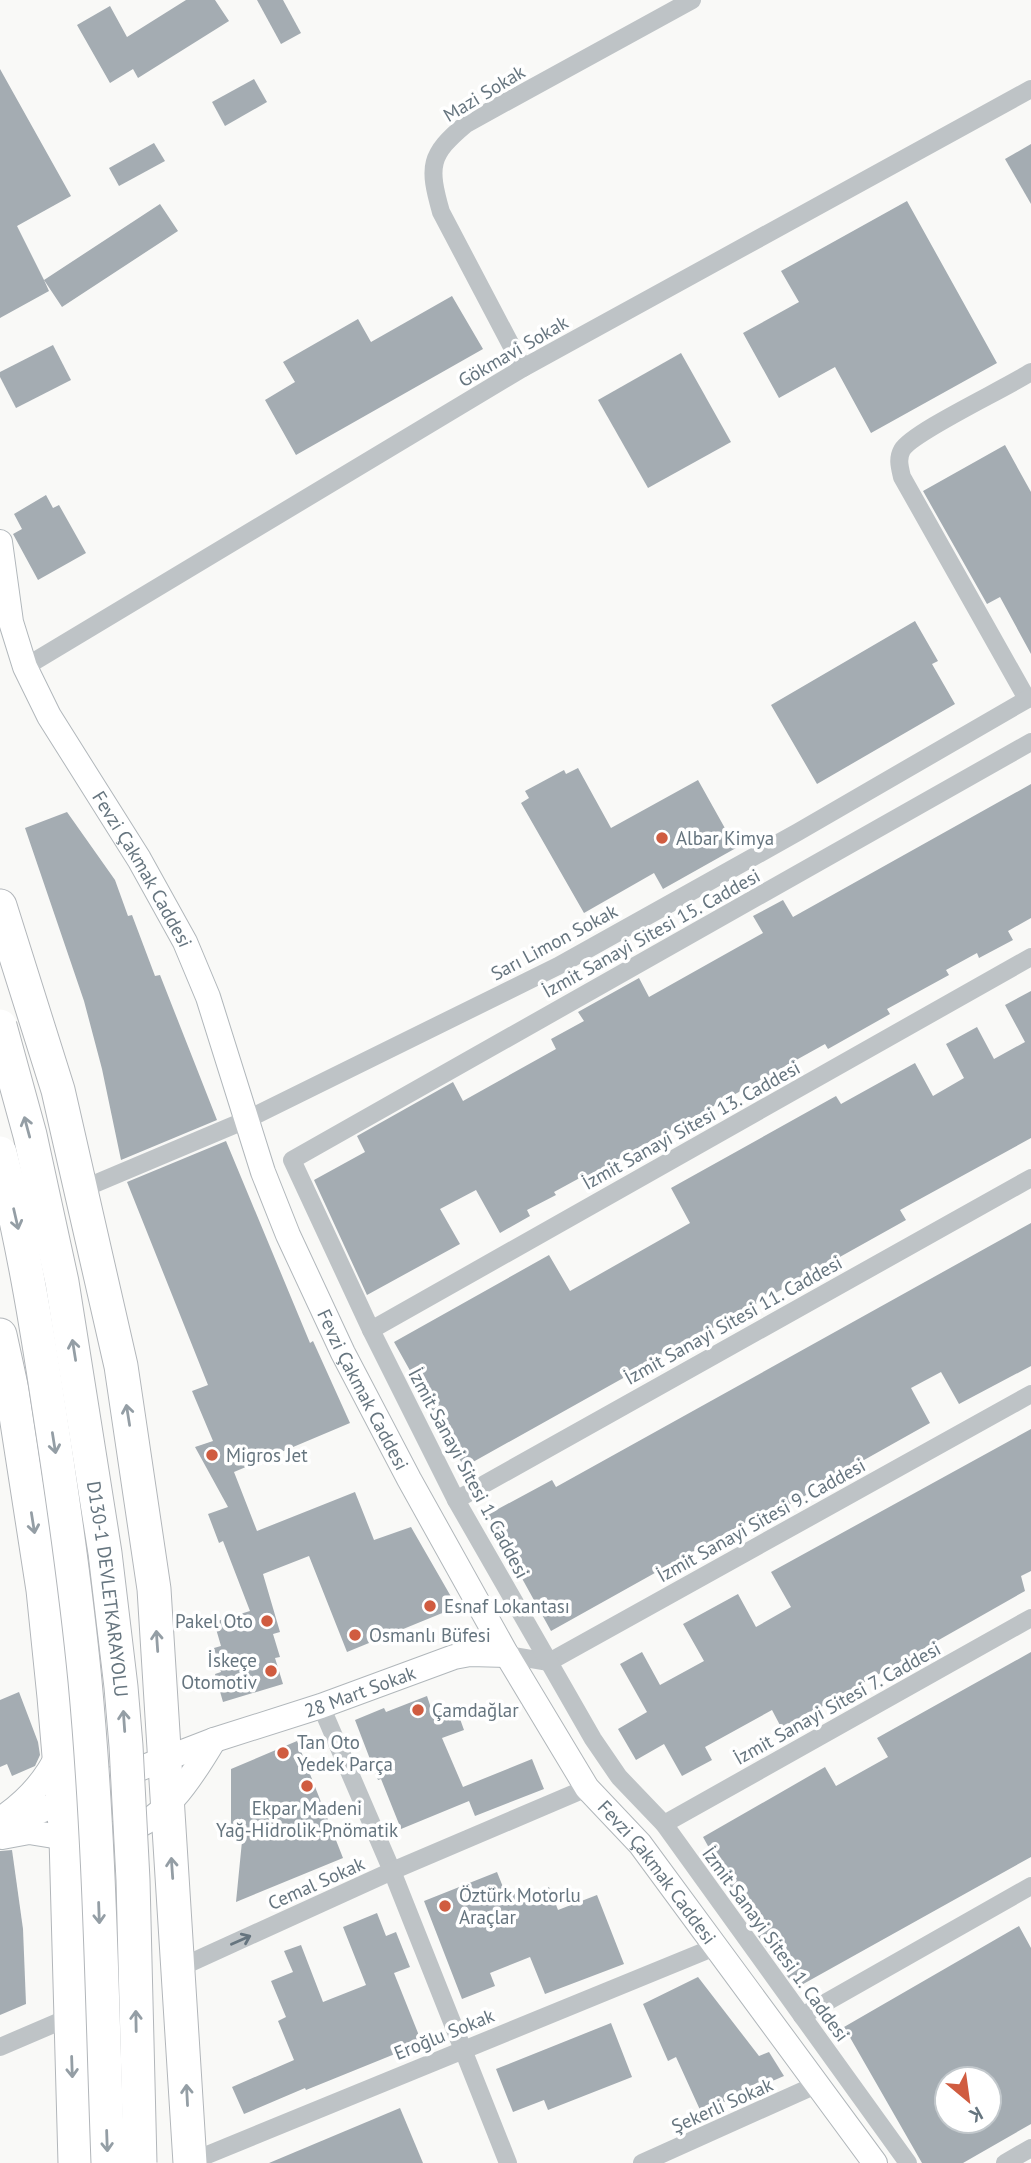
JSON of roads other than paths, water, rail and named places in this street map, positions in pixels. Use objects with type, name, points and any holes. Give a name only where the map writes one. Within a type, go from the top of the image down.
[{"type":"highway","points":[[0,906],[58,1090],[121,1366],[154,1590],[190,2162]]},
{"type":"highway","name":"D130-1 DEVLETKARAYOLU","points":[[0,1026],[30,1135],[62,1282],[106,1553],[126,1746],[140,2163]]},
{"type":"highway","name":"D130-1 DEVLETKARAYOLU","points":[[0,1153],[21,1242],[42,1362],[63,1497],[85,1683],[97,1852],[107,2163]]},
{"type":"highway","points":[[0,1335],[12,1390],[44,1590],[59,1751],[66,1838],[75,2163]]},
{"type":"street","name":"Mazi Sokak","points":[[523,368],[441,212],[433,185],[433,166],[438,152],[449,138],[466,124],[692,0]]},
{"type":"street","name":"Gökmavi Sokak","points":[[25,667],[523,368],[1031,89]]},
{"type":"street","points":[[1029,698],[902,477],[899,456],[903,447],[921,435],[1031,372]]},
{"type":"street","name":"Fevzi Çakmak Caddesi","points":[[0,542],[11,622],[25,667],[49,716],[139,859],[185,942],[208,997],[263,1172],[288,1235],[343,1353],[409,1479],[507,1655],[587,1787],[635,1838],[875,2163]]},
{"type":"street","name":"Sarı Limon Sokak","points":[[80,1190],[246,1121],[558,965],[799,832],[1029,698]]},
{"type":"street","name":"İzmit Sanayi Sitesi 15. Caddesi","points":[[292,1160],[1031,742]]},
{"type":"street","name":"İzmit Sanayi Sitesi 13. Caddesi","points":[[371,1329],[1031,957]]},
{"type":"street","name":"İzmit Sanayi Sitesi 1. Caddesi","points":[[292,1160],[371,1329],[456,1500],[607,1761],[664,1824],[908,2163]]},
{"type":"street","name":"İzmit Sanayi Sitesi 11. Caddesi","points":[[456,1500],[1031,1178]]},
{"type":"street","name":"İzmit Sanayi Sitesi 9. Caddesi","points":[[549,1662],[1031,1394]]},
{"type":"street","name":"İzmit Sanayi Sitesi 7. Caddesi","points":[[664,1824],[1031,1618]]},
{"type":"street","name":"28 Mart Sokak","points":[[0,1829],[164,1758],[321,1706],[454,1657],[470,1654],[507,1655]]},
{"type":"street","points":[[507,1655],[549,1662]]},
{"type":"street","points":[[321,1706],[392,1871],[508,2163]]},
{"type":"street","points":[[0,1838],[29,1832],[66,1838],[122,1832],[168,1807],[214,1740]]},
{"type":"street","points":[[0,1819],[34,1792],[50,1772],[59,1751]]},
{"type":"street","name":"Cemal Sokak","points":[[179,1968],[392,1871],[587,1787]]},
{"type":"street","points":[[802,2017],[1031,1886]]},
{"type":"street","name":"Eroğlu Sokak","points":[[190,2162],[715,1947]]},
{"type":"street","points":[[0,2046],[70,2017]]},
{"type":"street","name":"Şekerli Sokak","points":[[642,2163],[818,2084]]},
{"type":"street","points":[[1005,2163],[1031,2148]]},
{"type":"place","name":"Albar Kimya","points":[[662,838]]},
{"type":"place","name":"Migros Jet","points":[[212,1455]]},
{"type":"place","name":"Esnaf Lokantası","points":[[430,1606]]},
{"type":"place","name":"Pakel Oto","points":[[267,1621]]},
{"type":"place","name":"Osmanlı Büfesi","points":[[355,1635]]},
{"type":"place","name":"İskeçe Otomotiv","points":[[271,1671]]},
{"type":"place","name":"Çamdağlar","points":[[418,1710]]},
{"type":"place","name":"Tan Oto Yedek Parça","points":[[283,1753]]},
{"type":"place","name":"Ekpar Madeni Yağ-Hidrolik-Pnömatik","points":[[307,1786]]},
{"type":"place","name":"Öztürk Motorlu Araçlar","points":[[445,1906]]}]
